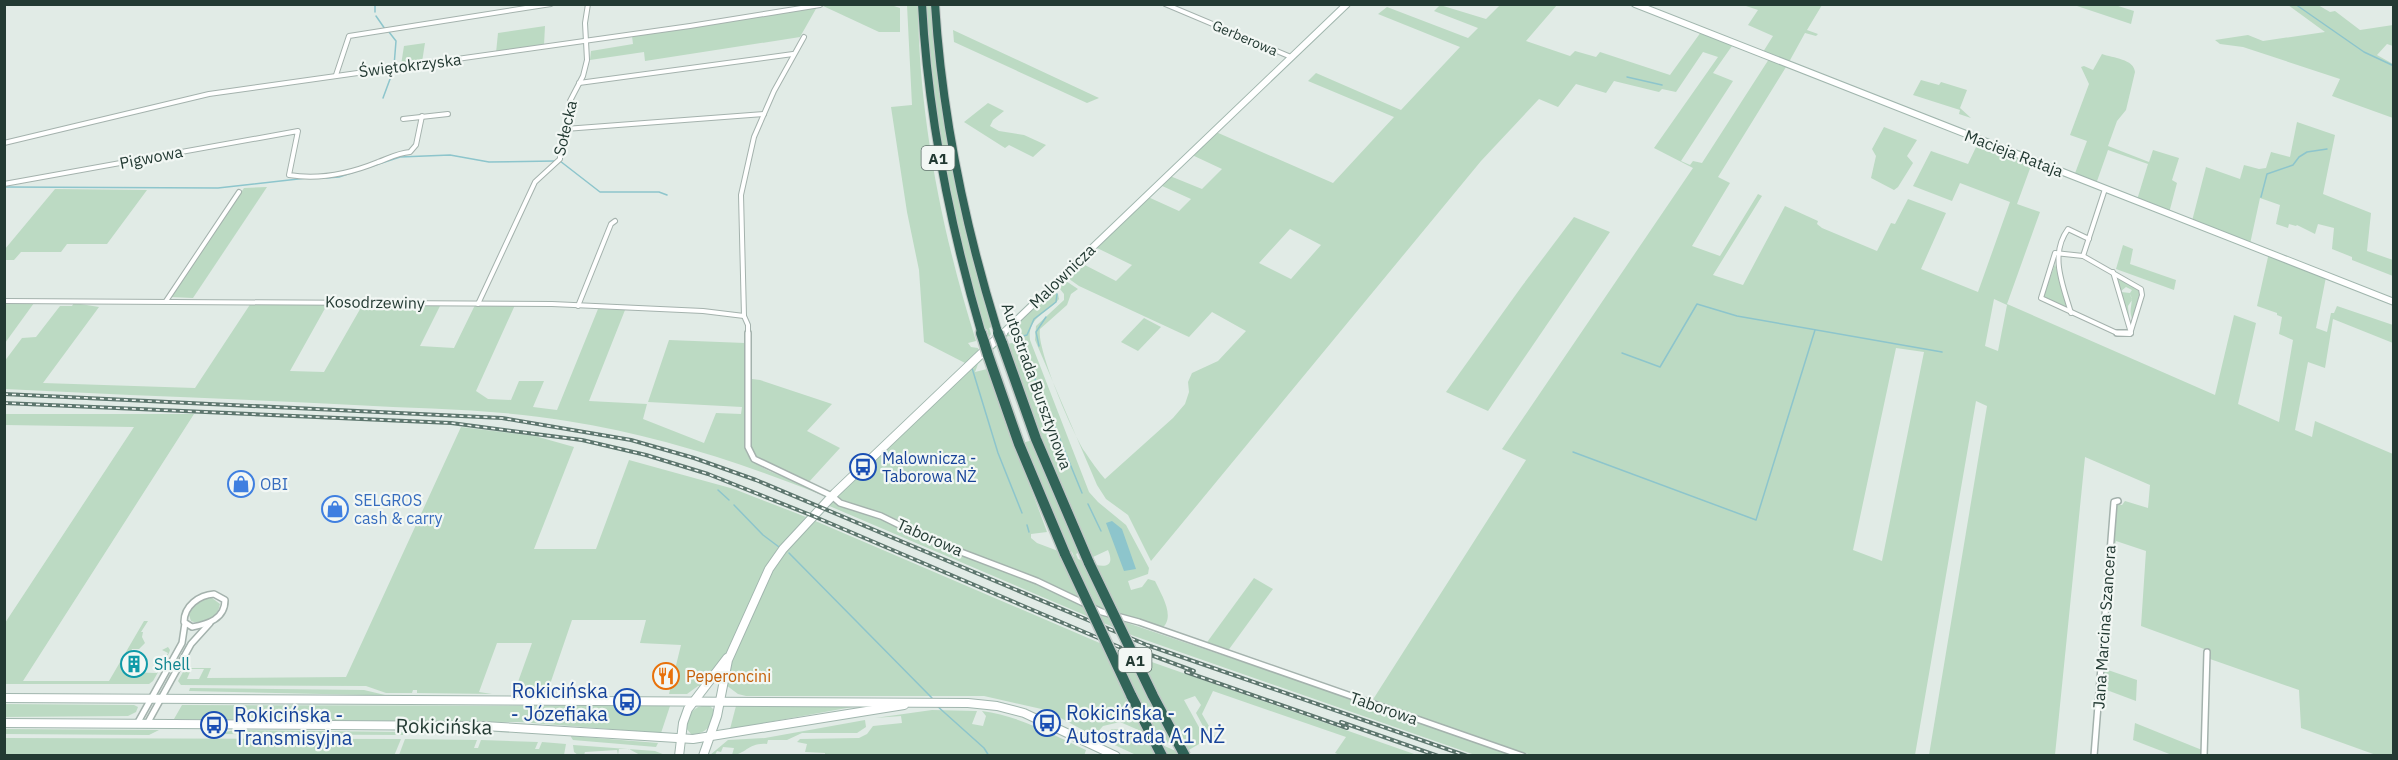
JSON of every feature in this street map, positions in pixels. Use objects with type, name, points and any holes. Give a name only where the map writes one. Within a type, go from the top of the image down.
[{"type":"highway","name":"Autostrada Bursztynowa","points":[[922,4],[927,82],[938,158],[960,261],[988,355],[1023,454],[1065,554],[1162,756]]},
{"type":"highway","name":"Autostrada Bursztynowa","points":[[935,4],[940,74],[954,168],[975,258],[997,329],[1036,439],[1089,563],[1185,756]]},
{"type":"street","points":[[336,75],[349,36],[551,4]]},
{"type":"street","name":"Sołecka","points":[[478,304],[535,182],[560,159],[560,144],[570,101],[587,60],[585,22],[588,4]]},
{"type":"street","name":"Gerberowa","points":[[1165,4],[1292,57]]},
{"type":"street","name":"Malownicza","points":[[703,756],[720,701],[725,670],[774,561],[832,496],[1347,4]]},
{"type":"street","name":"Macieja Rataja","points":[[1635,4],[2394,302]]},
{"type":"street","name":"Świętokrzyska","points":[[4,143],[181,100],[336,75],[690,27],[820,5]]},
{"type":"street","name":"Taborowa","points":[[804,36],[764,114],[750,153],[741,195],[744,316],[748,325],[747,432],[750,454],[762,464],[832,496],[840,504],[881,516],[932,541],[1037,581],[1102,612],[1139,622],[1197,645],[1523,756]]},
{"type":"street","points":[[578,83],[793,54]]},
{"type":"street","points":[[403,120],[448,114]]},
{"type":"street","points":[[565,129],[764,114]]},
{"type":"street","name":"Pigwowa","points":[[4,184],[298,131],[289,174],[338,175],[379,162],[396,153],[410,152],[416,145],[422,116]]},
{"type":"street","points":[[2083,256],[2105,189]]},
{"type":"street","points":[[166,301],[239,192]]},
{"type":"street","points":[[578,306],[611,224],[615,221]]},
{"type":"street","points":[[2089,239],[2068,229],[2061,237],[2041,297],[2046,302],[2120,334],[2131,333]]},
{"type":"street","points":[[2055,253],[2083,256],[2136,285],[2142,291],[2131,333]]},
{"type":"street","points":[[2055,253],[2071,313]]},
{"type":"street","points":[[2113,272],[2131,333]]},
{"type":"street","name":"Kosodrzewiny","points":[[4,301],[578,306],[704,311],[744,316]]},
{"type":"street","name":"Jana Marcina Szancera","points":[[2094,756],[2114,502],[2118,501]]},
{"type":"street","points":[[217,594],[223,597],[225,605],[220,615],[191,644],[142,724],[182,644],[184,614],[192,603],[205,596],[217,594]]},
{"type":"street","points":[[185,624],[196,627],[211,623]]},
{"type":"street","name":"Malownicza","points":[[678,756],[684,718],[693,701],[733,649]]},
{"type":"street","points":[[2204,756],[2207,652]]},
{"type":"street","name":"Rokicińska","points":[[4,698],[896,701],[988,705],[1024,713],[1116,756]]},
{"type":"street","name":"Rokicińska","points":[[4,723],[502,727],[680,739],[710,738],[915,703]]},
{"type":"green space","points":[[821,5],[891,5],[900,8],[900,32],[879,32]]},
{"type":"green space","points":[[907,5],[918,5],[923,90],[935,175],[953,259],[976,341],[968,343],[971,347],[978,348],[979,352],[967,364],[924,342],[919,270],[907,212],[891,107],[912,105]]},
{"type":"green space","points":[[925,5],[932,5],[939,87],[952,168],[970,247],[992,327],[989,328],[991,334],[989,337],[987,329],[983,330],[972,289],[939,145]]},
{"type":"green space","points":[[1440,5],[1486,19],[1500,5],[1557,5],[1526,41],[1570,56],[1575,51],[1596,57],[1600,52],[1670,75],[1701,32],[1757,55],[1732,46],[1713,73],[1733,81],[1681,161],[1690,165],[1693,161],[1702,163],[1769,59],[1807,74],[1786,67],[1718,177],[1730,183],[1692,246],[1720,256],[1758,194],[1762,196],[1713,275],[1743,285],[1785,206],[1818,221],[1817,224],[1822,228],[1877,251],[1891,223],[1895,224],[1908,199],[1946,213],[1921,269],[1978,292],[2010,202],[1960,183],[1952,201],[1913,186],[1931,151],[1968,164],[1978,143],[1968,138],[1970,137],[2032,163],[2017,204],[2040,212],[2007,304],[2215,395],[2234,315],[2256,323],[2238,404],[2279,422],[2293,340],[2279,334],[2282,317],[2257,306],[2267,254],[2326,277],[2316,328],[2327,332],[2331,313],[2334,313],[2337,306],[2393,325],[2393,343],[2333,319],[2325,368],[2308,362],[2295,430],[2312,437],[2315,421],[2393,454],[2393,755],[2376,755],[2301,728],[2299,690],[2210,659],[2210,655],[2204,649],[2141,626],[2146,551],[2116,541],[2115,545],[2113,543],[2115,505],[2122,505],[2125,501],[2148,508],[2150,485],[2085,457],[2055,755],[1929,755],[1987,406],[1976,401],[1915,755],[1531,755],[1372,701],[1526,460],[1502,449],[1693,168],[1654,148],[1718,57],[1703,52],[1676,92],[1662,89],[1659,92],[1614,81],[1606,93],[1576,84],[1558,107],[1539,99],[1481,161],[1151,561],[1128,515],[1106,499],[1097,485],[1074,431],[1085,452],[1105,479],[1173,418],[1185,404],[1189,392],[1188,382],[1192,373],[1218,361],[1246,331],[1212,312],[1189,337],[1079,286],[1065,276],[1079,262],[1116,281],[1132,265],[1095,247],[1148,197],[1179,211],[1191,199],[1160,185],[1170,176],[1202,189],[1222,169],[1192,155],[1216,132],[1333,183],[1394,117],[1308,81],[1316,73],[1401,110],[1460,47],[1378,14],[1387,7],[1468,38],[1478,28],[1434,11]],"holes":[[[1290,229],[1321,245],[1291,279],[1259,263]],[[1994,299],[2007,305],[1998,351],[1985,346]],[[1896,348],[1924,352],[1882,561],[1853,550]]]},
{"type":"green space","points":[[1743,5],[1822,5],[1807,30],[1818,34],[1816,36],[1805,33],[1789,62],[1763,52],[1773,36],[1748,25],[1758,10]]},
{"type":"green space","points":[[2074,5],[2115,5],[2134,11],[2131,24]]},
{"type":"green space","points":[[2288,5],[2318,5],[2330,12],[2335,11],[2360,30],[2393,25],[2393,46],[2387,44],[2377,55],[2393,64],[2393,118],[2332,96],[2340,79],[2243,47],[2220,44],[2215,40],[2248,35],[2263,41],[2325,32]]},
{"type":"green space","points":[[817,7],[800,37],[645,61],[644,52],[590,60],[591,51],[633,44],[632,36]]},
{"type":"green space","points":[[545,26],[544,45],[496,53],[498,33]]},
{"type":"green space","points":[[953,30],[1099,98],[1087,103],[954,42]]},
{"type":"green space","points":[[425,43],[422,62],[401,65],[404,46]]},
{"type":"green space","points":[[2102,54],[2131,64],[2135,72],[2126,110],[2117,121],[2108,146],[2149,162],[2153,150],[2179,158],[2172,180],[2177,183],[2169,213],[2137,200],[2148,164],[2108,150],[2096,184],[2074,176],[2087,141],[2070,135],[2089,84],[2081,67],[2093,70]]},
{"type":"green space","points":[[1921,80],[1939,85],[1941,82],[1967,90],[1960,108],[1971,118],[1959,114],[1960,110],[1913,95]]},
{"type":"green space","points":[[988,103],[1004,111],[993,120],[990,126],[999,131],[1024,135],[1046,145],[1033,157],[1009,145],[1005,148],[964,122]]},
{"type":"green space","points":[[2297,122],[2335,135],[2323,194],[2371,213],[2367,251],[2393,260],[2393,276],[2352,260],[2352,257],[2332,249],[2334,228],[2318,224],[2315,234],[2297,225],[2289,224],[2288,228],[2276,224],[2280,205],[2260,198],[2250,244],[2192,221],[2206,167],[2240,179],[2244,165],[2259,169],[2266,168],[2271,152],[2290,157]]},
{"type":"green space","points":[[1884,127],[1917,140],[1907,156],[1913,163],[1894,190],[1871,178],[1876,156],[1872,149]]},
{"type":"green space","points":[[267,187],[193,298],[171,297],[244,188]]},
{"type":"green space","points":[[55,189],[147,190],[107,244],[67,244],[61,252],[21,252],[14,260],[5,260],[5,249]]},
{"type":"green space","points":[[1574,217],[1610,232],[1488,411],[1446,392],[1522,286]]},
{"type":"green space","points":[[2123,245],[2133,249],[2130,264],[2176,280],[2174,290],[2116,269]]},
{"type":"green space","points":[[2055,264],[2067,305],[2065,308],[2060,307],[2059,303],[2059,307],[2047,301],[2050,299],[2046,301],[2043,298]]},
{"type":"green space","points":[[2119,278],[2140,291],[2133,320],[2132,300],[2128,306],[2129,318],[2121,292],[2130,293],[2132,290],[2126,287],[2121,291],[2117,281]]},
{"type":"green space","points":[[1063,279],[1078,289],[1071,294],[1067,305],[1040,329],[1040,339],[1055,386],[1035,340],[1036,326],[1064,300],[1064,294],[1056,284]]},
{"type":"green space","points":[[1051,291],[1058,294],[1059,299],[1035,321],[1030,332],[1030,340],[1089,492],[1126,525],[1149,568],[1148,574],[1128,581],[1131,590],[1142,587],[1148,579],[1155,581],[1164,599],[1168,618],[1162,628],[1095,607],[1040,580],[946,545],[883,514],[847,504],[835,497]],"holes":[[[1008,336],[1019,341],[1008,344],[1044,443],[1093,557],[1108,550],[1110,563],[1106,565],[1095,565],[1078,559],[1076,554],[1080,552],[1033,440],[1022,443],[1066,549],[1072,552],[1074,557],[1037,543],[1031,538],[1031,534],[1047,532],[987,369],[975,372],[978,364]]]},
{"type":"green space","points":[[4,303],[34,303],[5,343]]},
{"type":"green space","points":[[74,303],[99,307],[43,383],[195,388],[251,303],[328,303],[290,371],[324,372],[363,304],[441,304],[420,346],[454,348],[475,305],[515,305],[476,391],[488,399],[511,400],[519,381],[544,381],[533,407],[557,410],[598,309],[625,310],[589,401],[647,404],[643,419],[704,443],[716,413],[741,414],[742,407],[648,402],[669,340],[745,343],[745,448],[749,457],[767,470],[816,490],[824,496],[729,461],[665,442],[600,427],[541,417],[461,410],[5,389],[4,362],[22,338],[36,337],[60,306],[72,306]]},
{"type":"green space","points":[[1144,318],[1161,327],[1138,351],[1121,342]]},
{"type":"green space","points":[[752,379],[832,404],[807,431],[840,448],[808,483],[767,466],[760,461],[751,448],[749,382]]},
{"type":"green space","points":[[1055,386],[1074,431],[1064,410]]},
{"type":"green space","points":[[4,414],[194,414],[23,681],[109,681],[144,621],[148,621],[141,632],[143,632],[142,637],[145,643],[139,649],[132,649],[122,672],[157,673],[168,653],[162,650],[168,647],[169,653],[153,681],[149,684],[5,684],[5,623],[134,427],[5,425]]},
{"type":"green space","points":[[461,427],[535,436],[574,447],[534,549],[596,549],[629,460],[734,489],[806,517],[768,564],[728,652],[702,686],[698,686],[687,694],[669,694],[681,645],[640,643],[646,620],[572,620],[547,693],[514,693],[532,643],[497,643],[479,692],[492,694],[417,693],[417,690],[413,690],[412,693],[386,693],[366,686],[181,685],[178,681],[183,672],[190,672],[187,679],[199,679],[204,669],[186,668],[211,668],[207,678],[346,677]]},
{"type":"green space","points":[[832,500],[872,514],[1039,584],[1098,613],[1517,755],[1475,755],[1134,636],[827,505]]},
{"type":"green space","points":[[813,520],[1109,647],[1417,755],[1340,755],[1335,753],[1346,737],[1213,691],[1202,714],[1217,740],[1212,743],[1196,713],[1201,705],[1195,696],[1184,700],[1206,740],[1187,751],[1120,722],[1103,726],[1094,736],[1046,710],[984,696],[746,696],[738,694],[726,685],[733,656],[776,562]]},
{"type":"green space","points":[[1254,578],[1273,589],[1227,652],[1205,645]]},
{"type":"green space","points":[[212,598],[220,604],[213,617],[205,622],[191,621],[190,611],[195,605]]},
{"type":"green space","points":[[2104,658],[2105,669],[2137,680],[2136,701],[2104,689],[2103,698],[2101,696]]},
{"type":"green space","points":[[190,688],[364,690],[385,695],[411,696],[189,691]]},
{"type":"green space","points":[[5,704],[134,705],[138,707],[136,712],[128,716],[5,717]]},
{"type":"green space","points":[[182,705],[670,706],[661,733],[519,722],[174,719]]},
{"type":"green space","points":[[857,705],[858,706],[730,729],[736,706]]},
{"type":"green space","points":[[702,706],[710,706],[715,711],[712,721],[705,731],[691,734],[686,728],[689,717],[692,711]]},
{"type":"green space","points":[[932,710],[977,711],[972,724],[983,726],[986,716],[982,711],[996,713],[1035,726],[1086,750],[1084,756],[825,756],[825,753],[805,752],[807,744],[797,742],[800,739],[859,738],[867,734],[873,726],[902,723],[901,716],[875,718]]},
{"type":"green space","points":[[865,720],[866,727],[857,733],[802,733],[787,740],[768,740],[767,744],[756,745],[732,755],[734,748],[723,747],[721,752],[717,751],[715,755],[710,755],[728,740],[765,738]]},
{"type":"green space","points":[[2135,723],[2202,750],[2201,755],[2172,755],[2133,740]]},
{"type":"green space","points":[[5,729],[159,730],[149,735],[5,734]]},
{"type":"green space","points":[[1112,729],[1128,730],[1185,755],[1136,755],[1102,739]]},
{"type":"green space","points":[[235,730],[404,732],[403,735],[216,734]]},
{"type":"green space","points":[[571,736],[658,743],[656,747],[573,740]]},
{"type":"green space","points":[[4,738],[401,739],[394,756],[5,756]]},
{"type":"green space","points":[[405,739],[477,740],[474,748],[478,748],[481,740],[538,742],[535,749],[539,749],[542,742],[566,744],[564,755],[399,755]]},
{"type":"green space","points":[[573,745],[628,749],[619,749],[618,755],[617,750],[585,752],[584,755],[578,755],[574,752]]},
{"type":"green space","points":[[629,749],[655,751],[665,755],[640,755]]},
{"type":"water","points":[[1112,521],[1122,529],[1136,569],[1124,571],[1106,523]]},
{"type":"waterway","points":[[375,4],[375,12]]},
{"type":"waterway","points":[[2295,4],[2364,52],[2394,66]]},
{"type":"waterway","points":[[376,16],[385,29]]},
{"type":"waterway","points":[[389,32],[396,41],[394,66]]},
{"type":"waterway","points":[[383,98],[393,71]]},
{"type":"waterway","points":[[1627,77],[1662,85]]},
{"type":"waterway","points":[[2261,197],[2267,174],[2293,165],[2307,152],[2327,149]]},
{"type":"waterway","points":[[326,178],[339,177],[400,157],[450,155],[489,162],[555,161]]},
{"type":"waterway","points":[[560,161],[600,192],[659,192],[667,195]]},
{"type":"waterway","points":[[4,187],[218,188],[307,178]]},
{"type":"waterway","points":[[1019,337],[1027,335],[1034,319],[1056,302],[1057,294]]},
{"type":"waterway","points":[[1622,353],[1660,367],[1697,304],[1737,316],[1942,352]]},
{"type":"waterway","points":[[1039,346],[1036,332],[1046,317]]},
{"type":"waterway","points":[[1019,322],[1017,330],[1019,337]]},
{"type":"waterway","points":[[1573,452],[1756,520],[1815,330]]},
{"type":"waterway","points":[[1019,337],[1082,493]]},
{"type":"waterway","points":[[972,368],[998,453],[1022,513]]},
{"type":"waterway","points":[[718,490],[729,500]]},
{"type":"waterway","points":[[1088,504],[1101,531]]},
{"type":"waterway","points":[[734,505],[763,535],[779,547]]},
{"type":"waterway","points":[[1027,525],[1029,532]]},
{"type":"waterway","points":[[789,553],[932,698]]},
{"type":"waterway","points":[[936,705],[984,748],[989,756]]},
{"type":"railway","points":[[4,394],[502,418],[631,440],[694,458],[756,480],[1147,645],[1467,756]]},
{"type":"railway","points":[[4,403],[451,423],[582,440],[646,455],[708,474],[813,516],[1138,655]]},
{"type":"railway","points":[[1132,648],[1194,671]]},
{"type":"railway","points":[[1186,672],[1347,728]]},
{"type":"railway","points":[[1341,722],[1438,756]]},
{"type":"place","name":"Malownicza - Taborowa NŻ","points":[[863,467]]},
{"type":"place","name":"OBI","points":[[241,484]]},
{"type":"place","name":"SELGROS cash & carry","points":[[335,509]]},
{"type":"place","name":"Shell","points":[[134,664]]},
{"type":"place","name":"Peperoncini","points":[[666,676]]},
{"type":"place","name":"Rokicińska - Józefiaka","points":[[627,702]]},
{"type":"place","name":"Rokicińska - Autostrada A1 NŻ","points":[[1047,723]]},
{"type":"place","name":"Rokicińska - Transmisyjna","points":[[214,725]]}]
